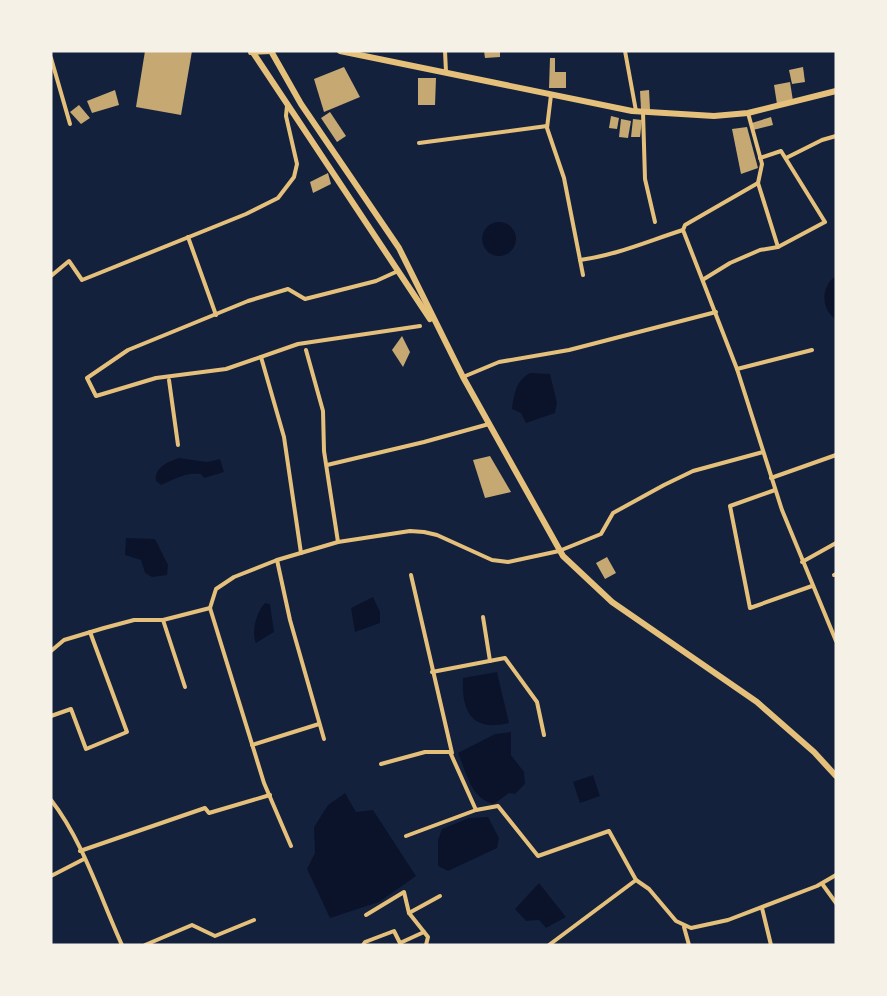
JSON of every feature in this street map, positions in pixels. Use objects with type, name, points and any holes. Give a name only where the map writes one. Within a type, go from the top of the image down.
[{"type":"highway","points":[[251,52],[271,51],[301,104],[399,248],[463,377],[559,551],[612,602],[757,702],[814,752],[836,776]]},
{"type":"highway","points":[[340,51],[640,112],[714,116],[747,113],[836,91]]},
{"type":"highway","points":[[251,52],[444,340]]},
{"type":"street","points":[[445,51],[446,72]]},
{"type":"street","points":[[625,51],[640,112],[645,179],[655,222]]},
{"type":"street","points":[[51,58],[70,124]]},
{"type":"street","points":[[551,94],[547,126],[564,178],[583,275]]},
{"type":"street","points":[[51,276],[69,261],[82,280],[266,206],[286,189],[294,177],[297,164],[287,106]]},
{"type":"street","points":[[747,113],[760,158],[762,171],[758,183],[778,247]]},
{"type":"street","points":[[419,143],[547,126]]},
{"type":"street","points":[[786,158],[822,140],[836,136]]},
{"type":"street","points":[[704,279],[730,263],[752,253],[778,247],[825,222],[781,151],[760,158]]},
{"type":"street","points":[[580,260],[643,246],[683,230],[685,225],[758,183]]},
{"type":"street","points":[[683,230],[704,279],[737,369],[775,490],[802,562],[836,641]]},
{"type":"street","points":[[188,237],[216,315]]},
{"type":"street","points":[[398,270],[376,281],[305,299],[288,289],[248,301],[128,350],[87,378],[95,396],[156,378],[226,369],[298,344],[420,326]]},
{"type":"street","points":[[463,377],[499,362],[569,350],[716,312]]},
{"type":"street","points":[[306,350],[323,411],[327,465],[338,542]]},
{"type":"street","points":[[737,369],[812,350]]},
{"type":"street","points":[[261,357],[284,437],[301,553]]},
{"type":"street","points":[[169,380],[178,445]]},
{"type":"street","points":[[327,465],[489,424]]},
{"type":"street","points":[[291,846],[252,745],[210,608],[216,589],[234,577],[277,560],[338,542],[424,531],[492,560],[508,562],[559,551],[601,534],[613,513],[664,485],[693,471],[763,452]]},
{"type":"street","points":[[771,478],[836,454]]},
{"type":"street","points":[[775,490],[730,506],[750,608],[812,586]]},
{"type":"street","points":[[802,562],[836,543]]},
{"type":"street","points":[[277,560],[324,739]]},
{"type":"street","points":[[411,575],[452,753],[476,810]]},
{"type":"street","points":[[51,651],[64,640],[134,620],[163,620],[210,608]]},
{"type":"street","points":[[483,617],[490,661]]},
{"type":"street","points":[[163,620],[185,687]]},
{"type":"street","points":[[51,716],[71,709],[86,749],[127,732],[90,632]]},
{"type":"street","points":[[432,672],[505,658],[537,702],[544,735]]},
{"type":"street","points":[[252,745],[319,724]]},
{"type":"street","points":[[381,764],[425,752],[452,753]]},
{"type":"street","points":[[80,851],[205,808],[209,813],[270,795]]},
{"type":"street","points":[[51,800],[62,814],[122,945]]},
{"type":"street","points":[[406,836],[476,810],[500,807],[538,856],[609,831],[636,880],[649,889],[676,921],[684,927],[697,928],[762,908],[836,875]]},
{"type":"street","points":[[51,876],[84,859]]},
{"type":"street","points":[[549,945],[636,880]]},
{"type":"street","points":[[823,885],[836,903]]},
{"type":"street","points":[[366,915],[404,892],[409,912],[428,937],[426,945]]},
{"type":"street","points":[[409,912],[440,896]]},
{"type":"street","points":[[762,908],[771,945]]},
{"type":"street","points":[[145,945],[192,925],[215,936],[254,920]]},
{"type":"street","points":[[684,927],[689,945]]},
{"type":"street","points":[[363,945],[394,931],[400,943],[424,932]]},
{"type":"water","points":[[499,222],[511,227],[516,239],[511,251],[499,256],[487,251],[482,239],[487,227]]},
{"type":"water","points":[[836,276],[836,319],[827,310],[824,298],[827,285]]},
{"type":"water","points":[[530,373],[550,374],[557,403],[555,413],[526,423],[521,413],[512,409],[519,384]]},
{"type":"water","points":[[179,458],[207,462],[220,459],[224,472],[204,478],[201,474],[185,475],[161,485],[156,481],[159,469],[166,463]]},
{"type":"water","points":[[126,538],[155,539],[168,565],[167,575],[152,577],[145,573],[141,560],[125,555]]},
{"type":"water","points":[[373,597],[380,612],[380,623],[355,632],[351,608]]},
{"type":"water","points":[[265,603],[270,604],[274,632],[256,643],[255,622]]},
{"type":"water","points":[[497,672],[509,723],[486,725],[478,722],[467,710],[464,701],[463,678]]},
{"type":"water","points":[[511,732],[511,755],[524,772],[525,784],[515,794],[509,793],[494,804],[480,797],[475,791],[458,753],[495,734]]},
{"type":"water","points":[[593,775],[600,796],[580,803],[573,782]]},
{"type":"water","points":[[345,793],[356,812],[373,810],[416,876],[379,902],[330,918],[307,869],[315,853],[314,827],[328,805]]},
{"type":"water","points":[[488,817],[499,838],[497,848],[448,871],[438,866],[438,840],[442,829],[469,818]]},
{"type":"water","points":[[539,883],[566,917],[546,928],[539,920],[526,921],[515,909]]},
{"type":"building","points":[[145,51],[192,51],[181,115],[136,107]]},
{"type":"building","points":[[484,51],[500,51],[500,57],[485,58]]},
{"type":"building","points":[[550,58],[555,58],[555,72],[566,72],[566,88],[549,88]]},
{"type":"building","points":[[344,67],[360,97],[324,112],[314,79]]},
{"type":"building","points":[[803,67],[805,82],[792,84],[789,70]]},
{"type":"building","points":[[418,78],[436,78],[435,105],[418,105]]},
{"type":"building","points":[[790,82],[793,101],[777,104],[774,85]]},
{"type":"building","points":[[115,90],[119,105],[92,113],[87,101]]},
{"type":"building","points":[[649,90],[650,109],[641,109],[640,91]]},
{"type":"building","points":[[79,105],[90,118],[81,124],[70,112]]},
{"type":"building","points":[[330,112],[346,136],[337,142],[321,118]]},
{"type":"building","points":[[611,116],[619,118],[617,129],[609,128]]},
{"type":"building","points":[[771,117],[773,125],[753,130],[752,123]]},
{"type":"building","points":[[621,119],[631,121],[628,138],[619,137]]},
{"type":"building","points":[[633,119],[642,120],[640,137],[631,137]]},
{"type":"building","points":[[747,127],[758,168],[741,174],[732,129]]},
{"type":"building","points":[[328,173],[331,184],[313,193],[310,182]]},
{"type":"building","points":[[402,336],[410,352],[403,367],[392,350]]},
{"type":"building","points":[[490,456],[511,492],[485,498],[473,460]]},
{"type":"building","points":[[607,557],[616,573],[605,579],[596,563]]}]
